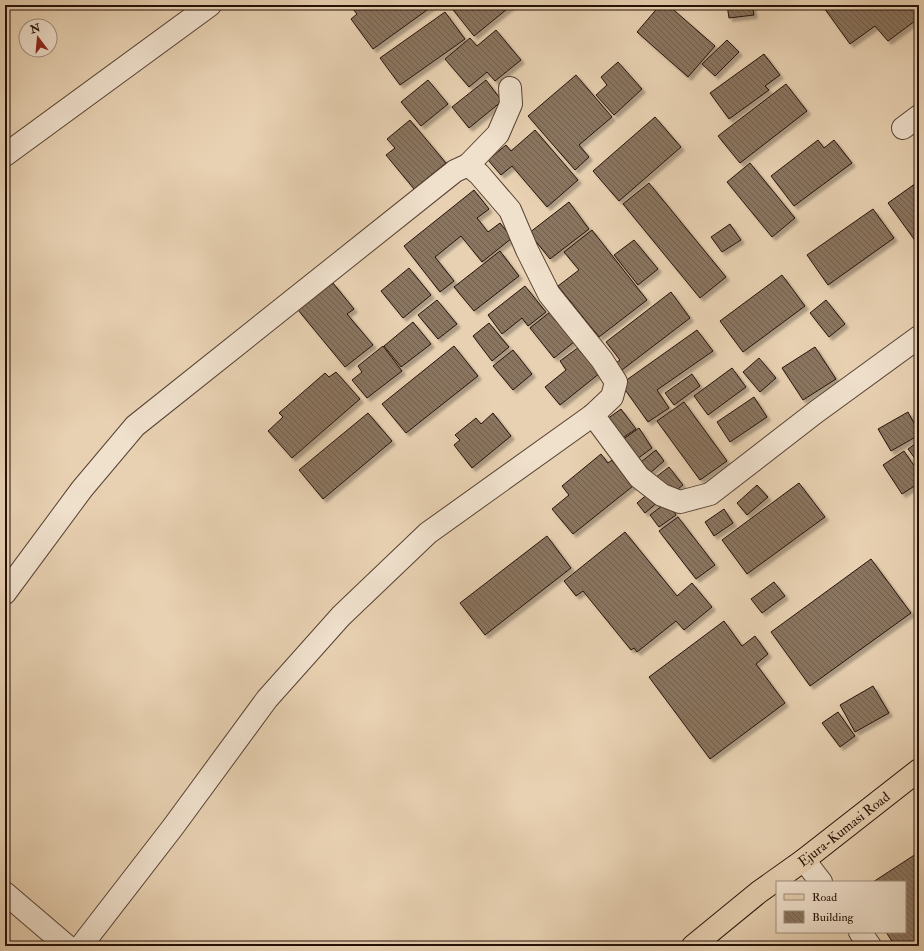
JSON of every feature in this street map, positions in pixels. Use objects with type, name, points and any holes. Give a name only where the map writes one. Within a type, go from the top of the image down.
[{"type":"main road","name":"Ejura-Kumasi Road","points":[[693,946],[759,892],[804,860],[919,770]]},
{"type":"street","points":[[5,155],[210,5]]},
{"type":"street","points":[[5,594],[82,489],[135,426],[455,171],[468,165],[498,134],[510,104],[510,88]]},
{"type":"street","points":[[81,946],[173,827],[266,699],[341,616],[428,533],[594,415],[612,397],[616,382],[602,360],[549,294],[527,250],[510,210],[479,174],[468,165]]},
{"type":"street","points":[[594,415],[639,477],[662,494],[680,502],[710,494],[816,412],[919,337]]},
{"type":"street","points":[[804,860],[820,881]]},
{"type":"street","points":[[5,893],[67,946]]},
{"type":"street","points":[[861,933],[870,946]]},
{"type":"building","points":[[350,5],[434,5],[373,49],[351,19],[357,14]]},
{"type":"building","points":[[512,5],[474,36],[450,6]]},
{"type":"building","points":[[660,5],[668,5],[715,46],[688,77],[637,32]]},
{"type":"building","points":[[727,5],[752,5],[754,15],[729,18]]},
{"type":"building","points":[[822,5],[919,5],[919,18],[888,41],[875,26],[850,44]]},
{"type":"building","points":[[445,12],[465,39],[400,85],[380,58]]},
{"type":"building","points":[[496,30],[521,60],[495,81],[487,72],[469,87],[445,59],[470,38],[477,46]]},
{"type":"building","points":[[727,40],[739,52],[715,76],[702,64]]},
{"type":"building","points":[[764,54],[780,75],[765,86],[769,90],[729,119],[710,93]]},
{"type":"building","points":[[618,62],[642,89],[614,115],[596,95],[607,85],[601,77]]},
{"type":"building","points":[[576,75],[612,117],[579,145],[589,157],[575,170],[528,116]]},
{"type":"building","points":[[428,80],[448,104],[421,126],[401,102]]},
{"type":"building","points":[[486,80],[502,101],[469,128],[452,107]]},
{"type":"building","points":[[786,84],[807,111],[740,163],[718,136]]},
{"type":"building","points":[[655,117],[681,147],[619,201],[593,171]]},
{"type":"building","points":[[410,120],[446,163],[414,189],[386,155],[395,148],[387,139]]},
{"type":"building","points":[[535,130],[578,180],[547,207],[512,166],[501,175],[488,160],[506,145],[511,151]]},
{"type":"building","points":[[818,140],[824,148],[834,140],[852,163],[794,206],[771,176]]},
{"type":"building","points":[[750,163],[795,218],[772,237],[727,182]]},
{"type":"building","points":[[919,181],[919,246],[888,203]]},
{"type":"building","points":[[649,183],[726,277],[700,298],[623,204]]},
{"type":"building","points":[[474,190],[489,209],[477,218],[488,232],[500,223],[512,238],[482,262],[461,236],[435,257],[454,281],[440,292],[404,246]]},
{"type":"building","points":[[569,202],[589,229],[550,259],[529,233]]},
{"type":"building","points":[[873,209],[894,238],[828,285],[807,255]]},
{"type":"building","points":[[730,224],[741,240],[722,252],[711,237]]},
{"type":"building","points":[[592,230],[647,300],[599,337],[558,286],[579,270],[564,252]]},
{"type":"building","points":[[634,240],[658,269],[638,285],[614,255]]},
{"type":"building","points":[[500,251],[519,276],[474,311],[454,287]]},
{"type":"building","points":[[409,268],[431,295],[403,318],[381,291]]},
{"type":"building","points":[[782,275],[805,306],[743,352],[720,321]]},
{"type":"building","points":[[333,283],[354,309],[347,314],[373,345],[345,367],[298,310]]},
{"type":"building","points":[[525,286],[546,312],[528,326],[522,318],[502,334],[488,315]]},
{"type":"building","points":[[671,292],[690,318],[618,373],[612,366],[620,360],[606,342]]},
{"type":"building","points":[[437,300],[457,324],[438,339],[418,315]]},
{"type":"building","points":[[826,300],[845,324],[829,337],[810,313]]},
{"type":"building","points":[[550,312],[574,342],[554,358],[530,328]]},
{"type":"building","points":[[413,322],[431,344],[401,367],[384,346]]},
{"type":"building","points":[[489,323],[509,347],[492,361],[473,336]]},
{"type":"building","points":[[697,330],[713,351],[657,390],[669,408],[648,422],[621,384]]},
{"type":"building","points":[[383,346],[402,371],[367,398],[352,380],[362,372],[358,366]]},
{"type":"building","points":[[454,346],[478,376],[406,433],[382,404]]},
{"type":"building","points":[[579,347],[600,373],[560,405],[545,387],[566,370],[560,361]]},
{"type":"building","points":[[815,347],[836,379],[803,400],[782,368]]},
{"type":"building","points":[[513,350],[532,374],[513,390],[493,366]]},
{"type":"building","points":[[759,358],[776,378],[760,392],[743,372]]},
{"type":"building","points":[[732,368],[746,387],[708,415],[694,396]]},
{"type":"building","points":[[336,372],[360,399],[292,458],[268,431],[283,417],[279,413],[325,373],[329,377]]},
{"type":"building","points":[[692,374],[700,386],[674,405],[665,393]]},
{"type":"building","points":[[754,397],[767,417],[730,442],[717,422]]},
{"type":"building","points":[[684,402],[727,461],[700,480],[657,421]]},
{"type":"building","points":[[621,409],[636,429],[621,439],[607,419]]},
{"type":"building","points":[[908,412],[919,432],[919,435],[891,451],[878,429]]},
{"type":"building","points":[[368,413],[392,441],[323,499],[299,470]]},
{"type":"building","points":[[493,413],[511,436],[472,468],[454,445],[460,440],[455,435],[476,418],[481,424]]},
{"type":"building","points":[[639,428],[652,448],[637,459],[622,440]]},
{"type":"building","points":[[919,441],[919,464],[908,449]]},
{"type":"building","points":[[656,450],[664,461],[650,473],[641,462]]},
{"type":"building","points":[[904,451],[919,473],[919,483],[902,494],[883,465]]},
{"type":"building","points":[[601,454],[608,463],[612,460],[633,486],[573,534],[552,509],[569,495],[562,486]]},
{"type":"building","points":[[669,467],[683,485],[670,495],[656,477]]},
{"type":"building","points":[[799,483],[825,517],[747,574],[722,540]]},
{"type":"building","points":[[757,485],[768,497],[747,515],[737,503]]},
{"type":"building","points":[[650,492],[658,502],[645,513],[637,503]]},
{"type":"building","points":[[667,502],[676,515],[659,527],[650,515]]},
{"type":"building","points":[[724,509],[733,523],[714,536],[705,522]]},
{"type":"building","points":[[678,517],[715,565],[696,579],[659,531]]},
{"type":"building","points":[[625,532],[677,596],[692,583],[712,607],[684,630],[676,621],[637,652],[634,648],[631,650],[583,591],[576,596],[564,581]]},
{"type":"building","points":[[547,536],[571,568],[485,635],[460,603]]},
{"type":"building","points":[[871,559],[911,613],[810,686],[771,632]]},
{"type":"building","points":[[774,582],[785,596],[762,613],[751,599]]},
{"type":"building","points":[[724,621],[742,646],[755,636],[768,654],[756,664],[785,703],[710,759],[649,677]]},
{"type":"building","points":[[873,686],[889,713],[855,732],[840,705]]},
{"type":"building","points":[[838,712],[855,736],[840,747],[822,723]]},
{"type":"building","points":[[919,852],[919,946],[895,946],[887,933],[906,933],[906,881],[875,881]]}]
